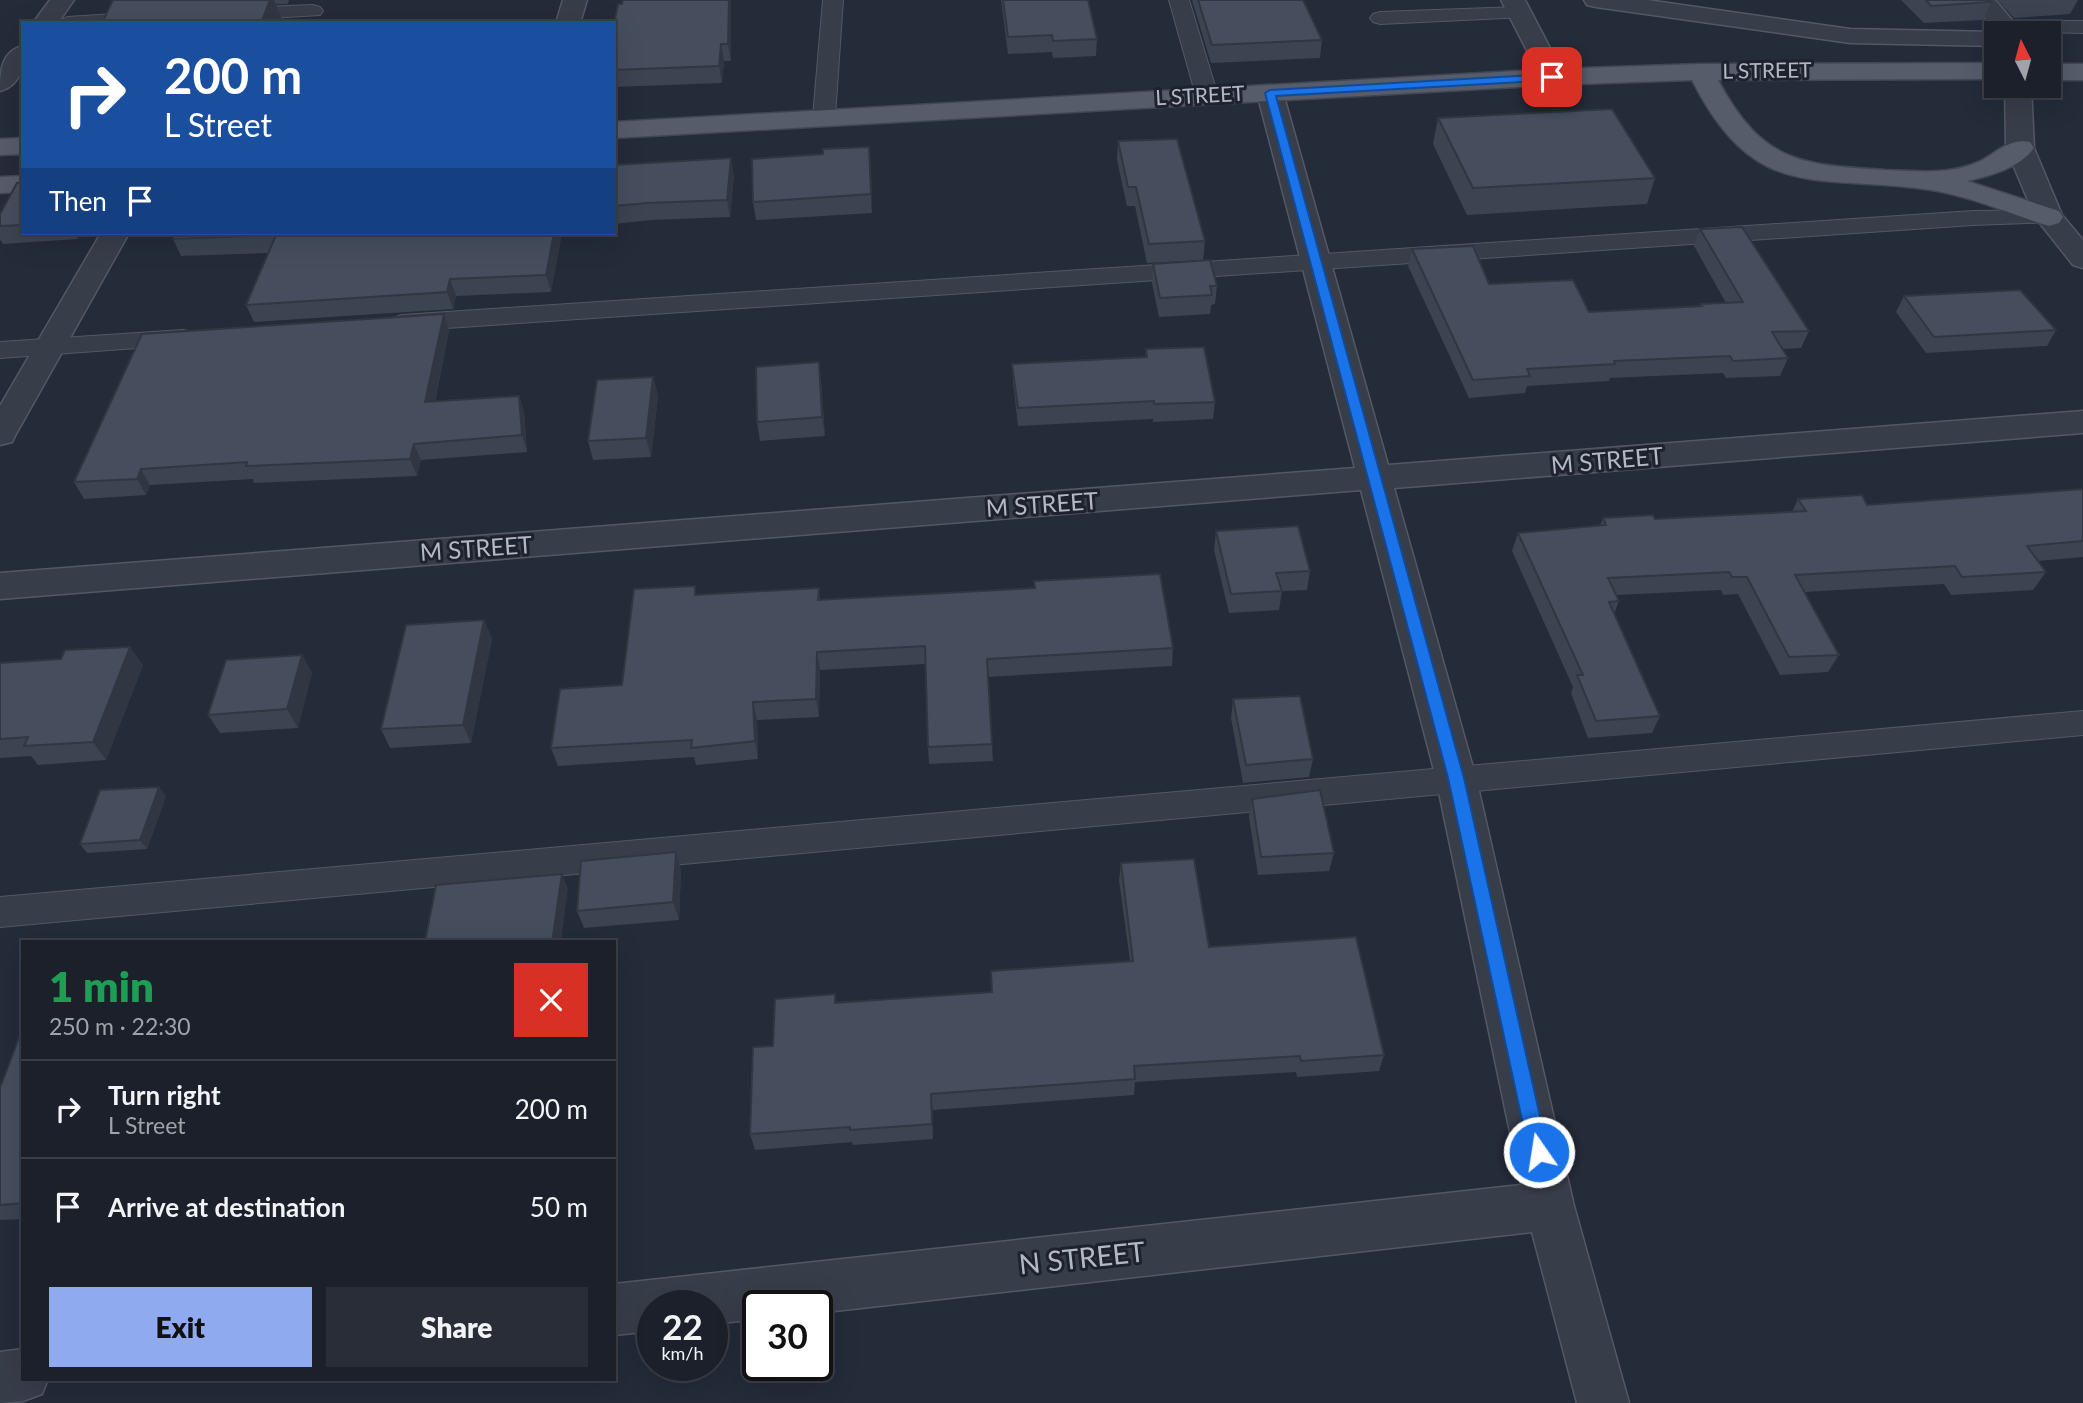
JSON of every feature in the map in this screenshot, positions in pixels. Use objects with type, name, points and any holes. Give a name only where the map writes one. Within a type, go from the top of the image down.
[{"type":"main road","name":"L STREET","points":[[616,130],[1552,77],[1701,72],[1984,71]]},
{"type":"main road","points":[[1701,72],[1731,126],[1766,157],[1818,175],[1931,182],[1963,189],[2049,217]]},
{"type":"main road","points":[[2062,72],[2083,72]]},
{"type":"main road","points":[[0,147],[21,146]]},
{"type":"main road","points":[[1931,182],[1985,169],[2020,148]]},
{"type":"main road","points":[[0,185],[21,184]]},
{"type":"street","points":[[46,21],[62,0]]},
{"type":"street","points":[[569,21],[575,0]]},
{"type":"street","points":[[1596,0],[1850,36],[1984,33]]},
{"type":"street","points":[[1982,0],[1996,21]]},
{"type":"street","points":[[1515,6],[1552,77]]},
{"type":"street","points":[[0,83],[21,56]]},
{"type":"street","points":[[1270,93],[1456,778],[1550,1206],[1603,1403]]},
{"type":"street","points":[[2018,98],[2020,148],[2049,217],[2083,259]]},
{"type":"street","points":[[0,434],[114,235]]},
{"type":"street","name":"M STREET","points":[[0,586],[1376,480],[2083,422]]},
{"type":"street","name":"N STREET","points":[[616,1310],[1550,1206]]},
{"type":"street","points":[[0,1378],[21,1375]]},
{"type":"lane","points":[[824,117],[833,0]]},
{"type":"lane","points":[[1179,0],[1207,96]]},
{"type":"lane","points":[[1380,18],[1515,6]]},
{"type":"lane","points":[[217,14],[313,11]]},
{"type":"lane","points":[[98,21],[162,17]]},
{"type":"lane","points":[[2062,28],[2083,26]]},
{"type":"lane","points":[[382,324],[1316,260],[1973,218],[2049,217]]},
{"type":"lane","points":[[0,350],[202,336]]},
{"type":"lane","points":[[0,912],[2083,723]]},
{"type":"building","points":[[113,0],[270,0],[262,21],[103,21]]},
{"type":"building","points":[[623,0],[729,0],[728,44],[721,44],[719,66],[616,70],[615,21],[618,4],[622,4]]},
{"type":"building","points":[[1003,0],[1088,0],[1097,39],[1053,41],[1052,35],[1008,37]]},
{"type":"building","points":[[1198,0],[1303,0],[1322,40],[1212,45]]},
{"type":"building","points":[[1926,0],[1989,0],[1991,2],[1931,6]]},
{"type":"building","points":[[1612,109],[1655,178],[1473,188],[1438,118]]},
{"type":"building","points":[[1177,139],[1205,241],[1149,244],[1136,187],[1128,187],[1118,141]]},
{"type":"building","points":[[869,147],[871,194],[753,202],[752,159],[823,154],[823,149]]},
{"type":"building","points":[[731,158],[727,200],[616,206],[616,165]]},
{"type":"building","points":[[21,182],[21,225],[0,226],[0,214],[17,183]]},
{"type":"building","points":[[1742,227],[1809,331],[1772,332],[1788,358],[1733,361],[1730,356],[1614,361],[1615,364],[1527,369],[1530,376],[1473,380],[1412,249],[1473,246],[1489,284],[1573,280],[1589,312],[1702,306],[1700,304],[1743,302],[1700,229]]},
{"type":"building","points":[[175,235],[276,235],[173,239]]},
{"type":"building","points":[[276,235],[554,235],[546,275],[450,279],[447,292],[246,305]]},
{"type":"building","points":[[1210,260],[1217,286],[1210,286],[1212,295],[1160,298],[1153,264]]},
{"type":"building","points":[[2020,290],[2056,330],[1934,337],[1904,296]]},
{"type":"building","points":[[444,314],[425,402],[519,396],[522,435],[414,444],[410,459],[246,466],[247,462],[141,469],[137,479],[74,482],[142,334]]},
{"type":"building","points":[[1204,347],[1215,402],[1154,404],[1154,401],[1018,408],[1012,364],[1147,357],[1146,349]]},
{"type":"building","points":[[819,362],[822,417],[757,422],[756,367]]},
{"type":"building","points":[[653,377],[646,438],[588,441],[597,380]]},
{"type":"building","points":[[2083,489],[2083,541],[2027,546],[2046,572],[1962,577],[1955,566],[1795,575],[1839,655],[1789,657],[1747,577],[1732,577],[1729,572],[1608,578],[1619,601],[1609,602],[1660,716],[1596,721],[1577,675],[1583,675],[1518,533],[1606,525],[1603,518],[1653,515],[1655,519],[1806,511],[1798,499],[1862,495],[1867,505]]},
{"type":"building","points":[[1298,526],[1310,571],[1276,573],[1282,591],[1231,594],[1216,531]]},
{"type":"building","points":[[1160,574],[1173,648],[987,659],[992,744],[928,747],[925,646],[817,652],[816,699],[753,702],[755,741],[691,748],[692,740],[551,748],[560,689],[622,685],[634,589],[695,586],[695,595],[819,588],[818,600],[1035,588],[1034,581]]},
{"type":"building","points":[[484,620],[463,725],[381,729],[406,625]]},
{"type":"building","points":[[130,647],[93,742],[24,746],[28,737],[0,739],[0,663],[61,659],[65,650]]},
{"type":"building","points":[[302,655],[287,709],[208,715],[226,660]]},
{"type":"building","points":[[1300,696],[1313,759],[1246,765],[1233,699]]},
{"type":"building","points":[[159,787],[140,840],[80,844],[100,790]]},
{"type":"building","points":[[1320,790],[1334,853],[1261,857],[1252,799]]},
{"type":"building","points":[[676,852],[673,902],[577,911],[581,861]]},
{"type":"building","points":[[1194,859],[1209,947],[1356,937],[1384,1055],[1301,1061],[1300,1056],[1134,1066],[1135,1079],[931,1094],[932,1124],[750,1134],[753,1047],[773,1046],[775,999],[835,994],[835,1003],[992,992],[991,971],[1133,961],[1121,863]]},
{"type":"building","points":[[562,874],[552,940],[425,940],[436,885]]},
{"type":"building","points":[[21,1032],[21,1203],[0,1205],[0,1088]]},
{"type":"route","points":[[1539,1152],[1456,778],[1270,93],[1552,77]]}]
